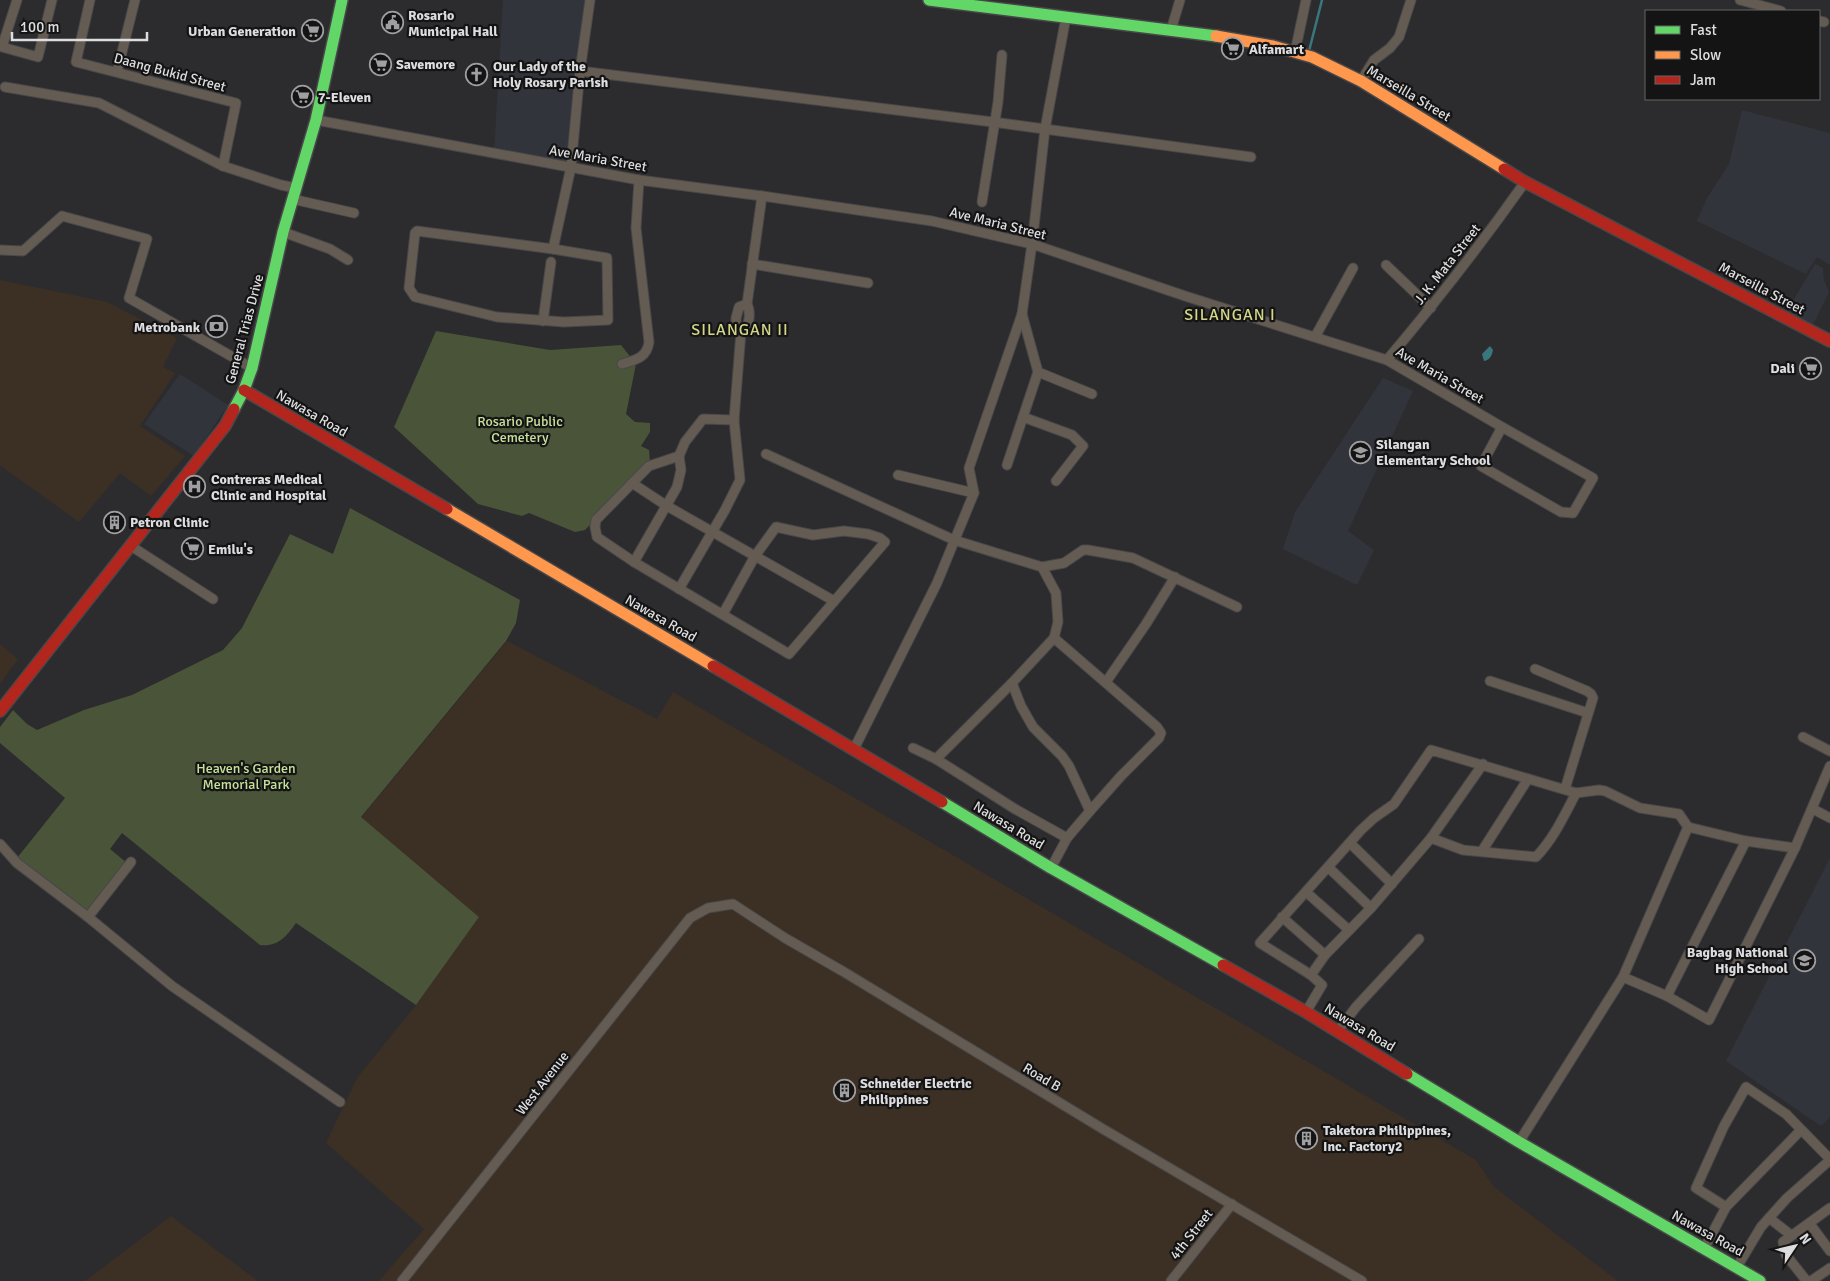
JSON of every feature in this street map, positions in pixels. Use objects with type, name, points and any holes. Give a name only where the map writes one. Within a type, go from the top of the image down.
[{"type":"main road","name":"General Trias Drive","points":[[0,711],[225,426],[244,390],[252,368],[283,232],[316,120],[342,0]]},
{"type":"main road","name":"Marseilla Street","points":[[929,0],[1230,38],[1295,52],[1328,64],[1361,81],[1525,182],[1830,341]]},
{"type":"main road","name":"Nawasa Road","points":[[244,390],[854,749],[1051,868],[1306,1012],[1519,1142],[1704,1249],[1737,1266],[1760,1281]]},
{"type":"street","points":[[16,0],[2,47],[38,57],[52,0]]},
{"type":"street","name":"Daang Bukid Street","points":[[90,0],[76,62],[236,103],[222,166]]},
{"type":"street","points":[[117,72],[135,0]]},
{"type":"street","points":[[553,249],[571,167],[580,71],[590,0]]},
{"type":"street","points":[[1171,30],[1180,0]]},
{"type":"street","points":[[1295,52],[1306,0]]},
{"type":"street","points":[[1361,81],[1374,60],[1390,48],[1399,37],[1411,0]]},
{"type":"street","points":[[1740,0],[1777,10]]},
{"type":"street","points":[[854,749],[937,583],[974,493],[969,468],[1022,314],[1045,129],[1066,18]]},
{"type":"street","points":[[982,202],[993,122],[998,102],[1002,55]]},
{"type":"street","points":[[580,71],[993,122],[1251,157]]},
{"type":"street","points":[[5,87],[99,103],[222,166],[281,185],[294,193],[354,213]]},
{"type":"street","name":"Ave Maria Street","points":[[316,120],[639,180],[932,221],[1032,244],[1185,296],[1387,360],[1593,478],[1573,513],[1561,512],[1481,466],[1502,427]]},
{"type":"street","points":[[622,364],[640,359],[648,349],[649,342],[636,228],[639,180]]},
{"type":"street","name":"J. K. Mata Street","points":[[1387,360],[1480,246],[1525,182]]},
{"type":"street","points":[[741,332],[747,329],[749,319],[750,310],[747,304],[762,196]]},
{"type":"street","points":[[1,249],[23,251],[62,216],[148,239],[129,298],[252,368]]},
{"type":"street","points":[[283,232],[330,249],[348,260]]},
{"type":"street","points":[[415,233],[553,249],[607,258],[608,320],[543,321],[497,317],[415,297],[409,288],[415,233]]},
{"type":"street","points":[[543,321],[551,262]]},
{"type":"street","points":[[752,264],[868,283]]},
{"type":"street","points":[[1386,265],[1431,308]]},
{"type":"street","points":[[1314,337],[1352,268]]},
{"type":"street","points":[[741,332],[736,328],[736,318],[739,307],[747,304]]},
{"type":"street","points":[[1007,466],[1038,372],[1022,314]]},
{"type":"street","points":[[679,589],[725,510],[740,480],[734,420],[741,332]]},
{"type":"street","points":[[1038,372],[1092,394]]},
{"type":"street","points":[[1023,417],[1072,435],[1083,446],[1056,481]]},
{"type":"street","points":[[634,562],[677,487],[681,470],[679,456],[685,442],[703,419],[734,420]]},
{"type":"street","points":[[766,454],[954,540],[1042,567],[1064,564],[1083,550],[1133,558],[1237,607]]},
{"type":"street","points":[[679,456],[649,466],[596,520],[597,537],[634,562],[790,654],[885,542],[868,534],[844,531],[813,535],[776,527],[756,556],[723,614]]},
{"type":"street","points":[[898,475],[974,493]]},
{"type":"street","points":[[632,483],[666,506],[712,530],[834,601]]},
{"type":"street","points":[[131,546],[213,599]]},
{"type":"street","points":[[936,759],[1054,638],[1058,622],[1056,593],[1042,567]]},
{"type":"street","points":[[1106,682],[1146,624],[1175,577]]},
{"type":"street","points":[[1051,868],[1067,838],[1160,736],[1158,727],[1054,638]]},
{"type":"street","points":[[1536,669],[1592,694],[1593,698],[1565,789]]},
{"type":"street","points":[[1490,681],[1588,713]]},
{"type":"street","points":[[1012,683],[1021,706],[1033,727],[1062,756],[1069,766],[1090,811]]},
{"type":"street","points":[[1803,737],[1830,751]]},
{"type":"street","points":[[913,748],[936,759],[1015,809],[1067,838]]},
{"type":"street","points":[[1306,1012],[1322,985],[1311,975],[1260,943],[1374,818],[1394,804],[1431,750],[1576,792],[1604,791],[1640,808],[1679,814],[1688,827],[1746,841],[1795,848]]},
{"type":"street","points":[[1311,975],[1325,955],[1371,908],[1432,838],[1483,764]]},
{"type":"street","points":[[1623,977],[1667,996],[1709,1020],[1795,848],[1830,766]]},
{"type":"street","points":[[1482,851],[1528,779]]},
{"type":"street","points":[[1432,838],[1462,850],[1536,857],[1546,847],[1556,832],[1576,792]]},
{"type":"street","points":[[1813,809],[1830,818]]},
{"type":"street","points":[[1519,1142],[1623,977],[1688,827]]},
{"type":"street","points":[[1667,996],[1746,841]]},
{"type":"street","points":[[1350,843],[1392,884]]},
{"type":"street","points":[[0,844],[16,863],[88,917],[172,986],[340,1102]]},
{"type":"street","points":[[88,917],[131,862]]},
{"type":"street","points":[[1328,867],[1371,908]]},
{"type":"street","points":[[1306,892],[1349,930]]},
{"type":"street","name":"Road B","points":[[708,908],[733,904],[785,938],[1103,1130],[1362,1281]]},
{"type":"street","name":"West Avenue","points":[[402,1281],[690,918],[708,908]]},
{"type":"street","points":[[1282,917],[1325,955]]},
{"type":"street","points":[[1338,1031],[1356,1007],[1419,939]]},
{"type":"street","points":[[1726,1207],[1696,1188],[1724,1126],[1746,1087],[1786,1114],[1830,1160],[1787,1198],[1761,1226],[1737,1266]]},
{"type":"street","points":[[1704,1249],[1726,1207],[1801,1130]]},
{"type":"street","name":"4th Street","points":[[1171,1281],[1232,1204]]},
{"type":"street","points":[[1830,1208],[1784,1242],[1784,1252],[1805,1279],[1810,1281],[1830,1268]]},
{"type":"street","points":[[1769,1218],[1792,1235]]},
{"type":"street","points":[[1810,1224],[1830,1251]]},
{"type":"shaded area","points":[[503,0],[587,0],[566,162],[494,153]]},
{"type":"shaded area","points":[[1742,110],[1830,133],[1830,265],[1817,257],[1806,274],[1697,221],[1707,198],[1729,164]]},
{"type":"shaded area","points":[[1815,264],[1823,268],[1824,280],[1829,292],[1812,327],[1785,314]]},
{"type":"shaded area","points":[[0,280],[107,302],[177,338],[163,367],[175,373],[140,426],[185,456],[151,496],[120,473],[79,522],[0,467]]},
{"type":"shaded area","points":[[180,374],[228,405],[194,456],[144,424]]},
{"type":"shaded area","name":"Silangan Elementary School","points":[[1383,378],[1413,391],[1348,531],[1374,550],[1357,585],[1283,549],[1295,512]]},
{"type":"shaded area","points":[[507,641],[657,719],[673,692],[1476,1160],[1494,1187],[1618,1281],[379,1281],[424,1229],[326,1143],[357,1078],[416,1005],[479,917],[361,818]]},
{"type":"shaded area","points":[[0,644],[18,659],[0,684]]},
{"type":"shaded area","name":"Bagbag National High School","points":[[1830,858],[1830,1117],[1821,1126],[1726,1061]]},
{"type":"shaded area","points":[[171,1216],[258,1281],[85,1281]]},
{"type":"green space","name":"Rosario Public Cemetery","points":[[436,331],[550,350],[621,345],[636,364],[626,414],[635,422],[650,423],[650,432],[641,446],[649,450],[650,462],[585,530],[575,532],[529,513],[522,516],[478,504],[394,427]]},
{"type":"green space","name":"Heaven's Garden Memorial Park","points":[[350,508],[520,600],[516,623],[506,641],[361,817],[479,917],[416,1005],[296,923],[289,933],[277,943],[260,945],[122,833],[110,849],[127,863],[88,913],[17,858],[65,798],[0,743],[0,727],[13,710],[27,724],[37,730],[84,710],[132,695],[223,650],[242,628],[290,534],[333,554]]},
{"type":"water","points":[[1490,346],[1493,350],[1492,354],[1484,361],[1482,354]]},
{"type":"waterway","points":[[1309,51],[1322,0]]},
{"type":"traffic: fast","points":[[234,409],[244,390],[252,368],[283,232],[316,120],[342,0]]},
{"type":"traffic: fast","points":[[929,0],[1216,36]]},
{"type":"traffic: fast","points":[[942,802],[1051,868],[1223,965]]},
{"type":"traffic: fast","points":[[1407,1074],[1519,1142],[1760,1281]]},
{"type":"traffic: slow","points":[[1216,36],[1273,46],[1312,57],[1361,81],[1504,169]]},
{"type":"traffic: slow","points":[[447,509],[713,666]]},
{"type":"traffic: jam","points":[[1504,169],[1525,182],[1830,341]]},
{"type":"traffic: jam","points":[[244,390],[447,509]]},
{"type":"traffic: jam","points":[[0,711],[225,426],[234,409]]},
{"type":"traffic: jam","points":[[713,666],[942,802]]},
{"type":"traffic: jam","points":[[1223,965],[1306,1012],[1407,1074]]},
{"type":"place","name":"Rosario Municipal Hall","points":[[392,23]]},
{"type":"place","name":"Urban Generation","points":[[312,31]]},
{"type":"place","name":"Alfamart","points":[[1233,49]]},
{"type":"place","name":"Savemore","points":[[380,64]]},
{"type":"place","name":"Our Lady of the Holy Rosary Parish","points":[[477,74]]},
{"type":"place","name":"7-Eleven","points":[[302,97]]},
{"type":"place","name":"Metrobank","points":[[216,327]]},
{"type":"place","name":"Dali","points":[[1811,368]]},
{"type":"place","name":"Silangan Elementary School","points":[[1360,452]]},
{"type":"place","name":"Contreras Medical Clinic and Hospital","points":[[195,487]]},
{"type":"place","name":"Petron Clinic","points":[[114,522]]},
{"type":"place","name":"Emilu's","points":[[192,549]]},
{"type":"place","name":"Bagbag National High School","points":[[1804,960]]},
{"type":"place","name":"Schneider Electric Philippines","points":[[844,1091]]},
{"type":"place","name":"Taketora Philippines, Inc. Factory2","points":[[1307,1138]]},
{"type":"district","name":"SILANGAN I","points":[[1230,314]]},
{"type":"district","name":"SILANGAN II","points":[[740,329]]}]
